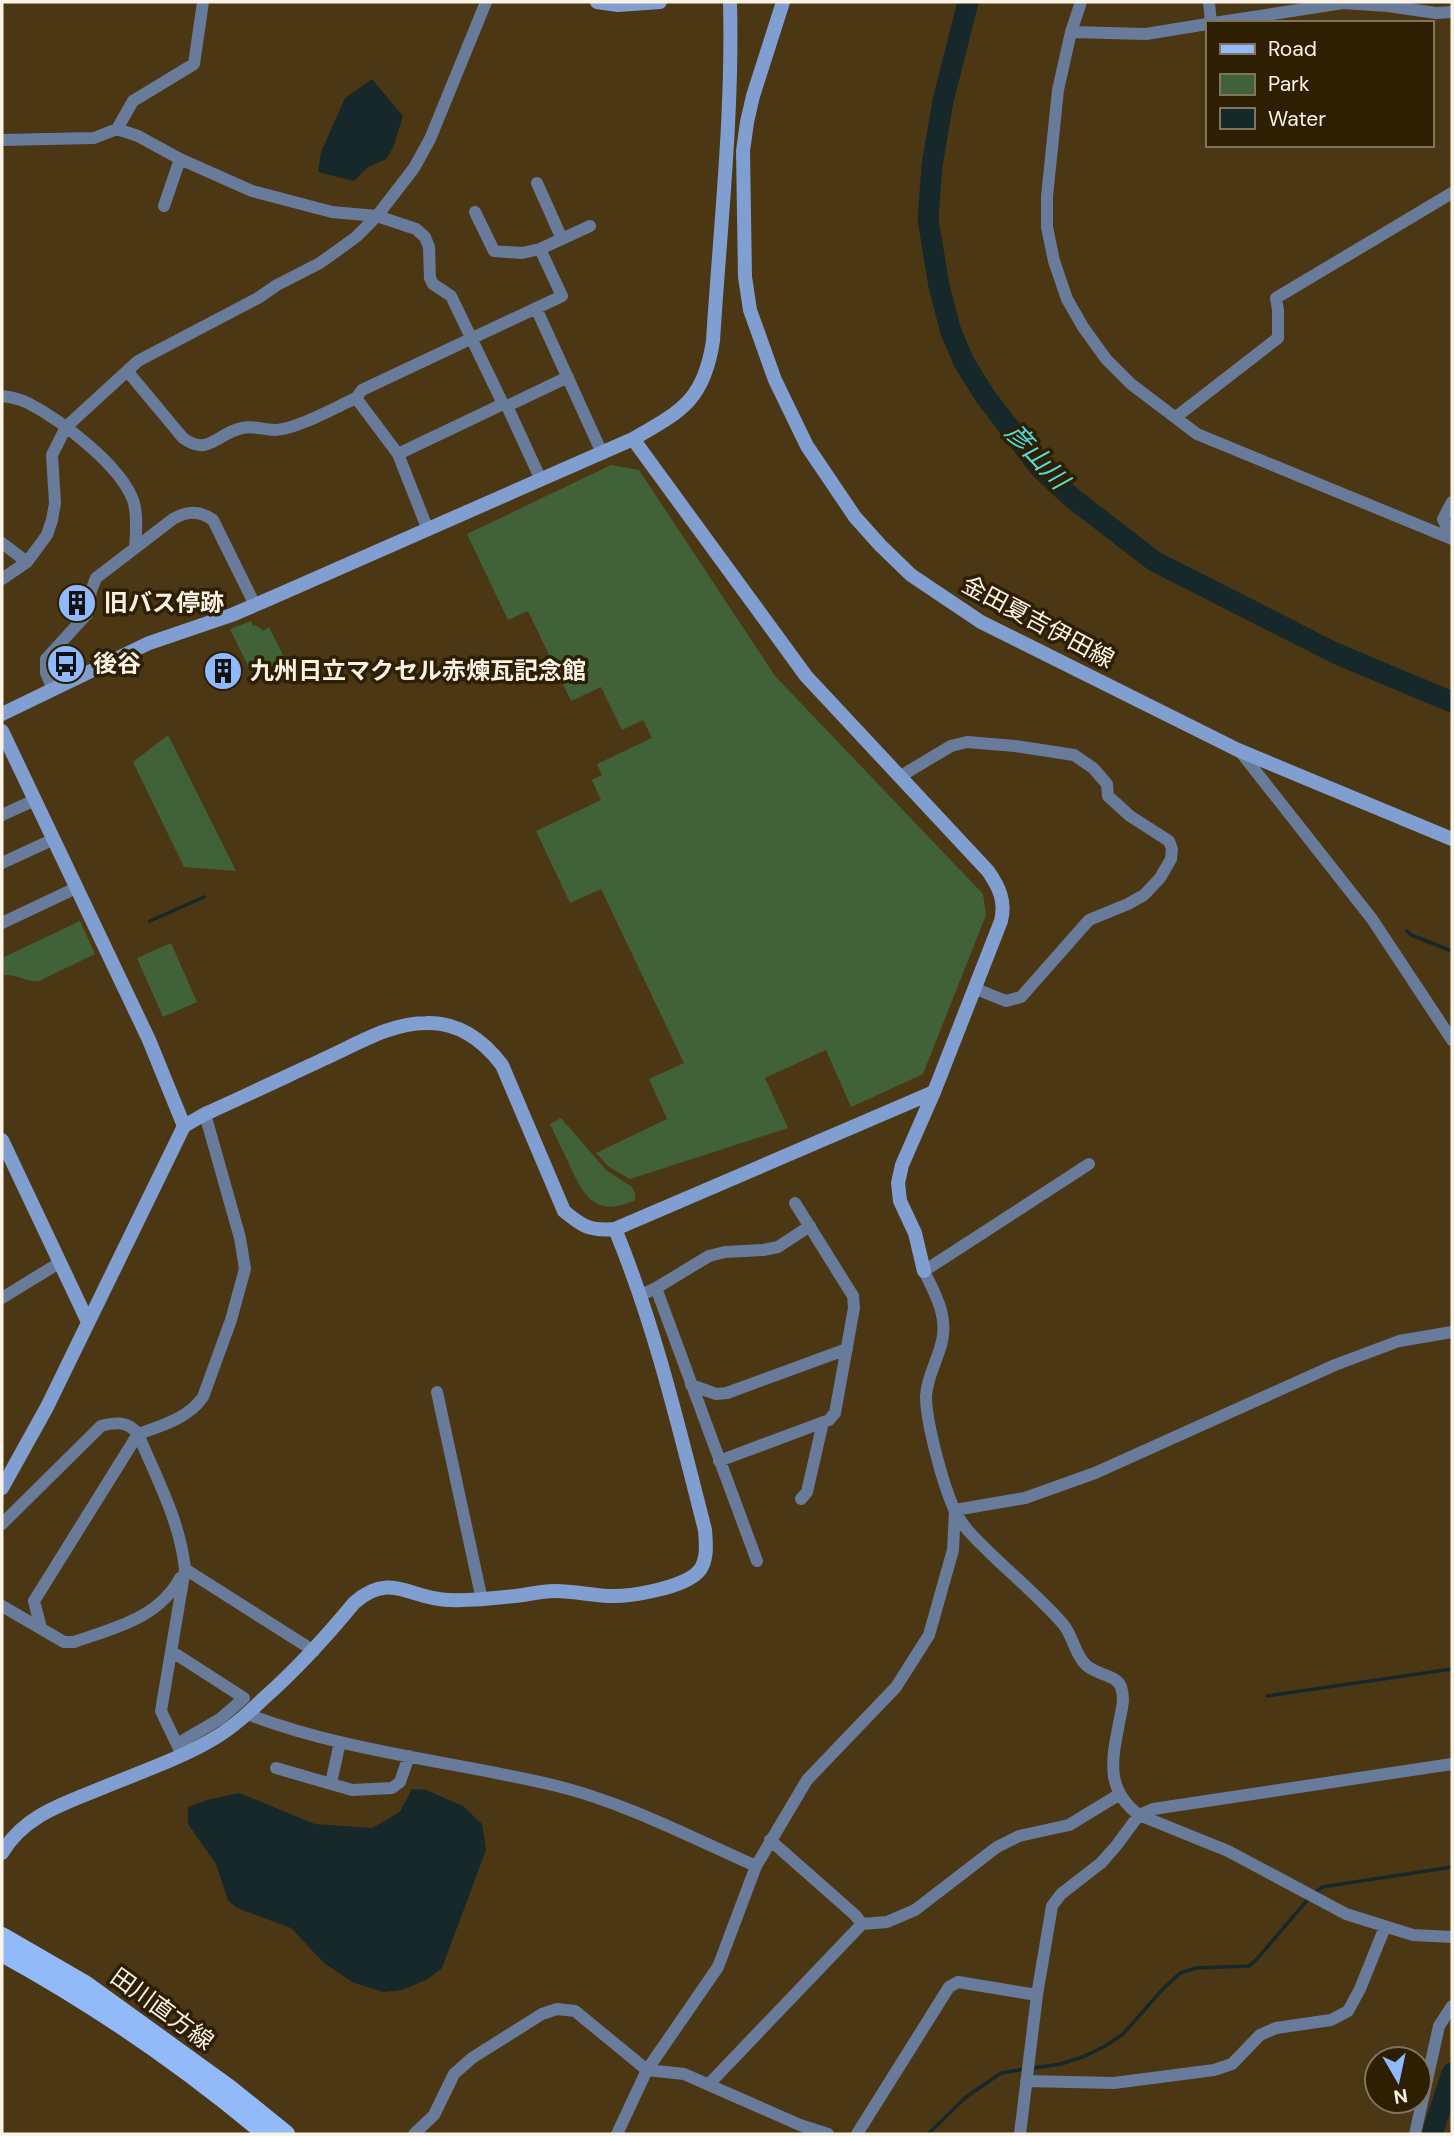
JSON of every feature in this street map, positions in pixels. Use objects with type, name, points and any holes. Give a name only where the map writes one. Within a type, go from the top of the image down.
[{"type":"main road","name":"田川直方線","points":[[2,1936],[85,1984],[229,2088],[286,2134]]},
{"type":"main road","name":"田川直方線","points":[[2,1953],[40,1974],[120,2026],[223,2098],[266,2134]]},
{"type":"street","points":[[2,140],[94,138],[117,129],[133,101],[194,64],[203,2]]},
{"type":"street","points":[[2,579],[27,562],[43,542],[52,520],[56,495],[51,455],[66,427],[138,361],[320,263],[356,237],[377,216],[414,168],[430,139],[486,2]]},
{"type":"street","points":[[597,2],[618,5],[660,2]]},
{"type":"street","points":[[2,714],[149,643],[255,606],[633,439],[671,417],[689,400],[702,384],[713,341],[729,102],[730,2]]},
{"type":"street","name":"金田夏吉伊田線","points":[[783,2],[747,122],[743,151],[745,277],[750,310],[775,380],[807,446],[855,517],[911,575],[981,622],[1238,750],[1452,839]]},
{"type":"street","points":[[1081,2],[1058,90],[1047,196],[1047,227],[1054,261],[1067,299],[1083,327],[1106,359],[1131,384],[1197,434],[1452,539]]},
{"type":"street","points":[[1209,2],[1210,21]]},
{"type":"street","points":[[1223,21],[1343,3],[1436,13],[1452,12]]},
{"type":"street","points":[[1071,32],[1146,34],[1206,24]]},
{"type":"street","points":[[117,129],[138,136],[180,159],[252,191],[332,212],[377,216],[416,229],[425,237],[429,247],[430,278],[433,284],[451,296],[541,480]]},
{"type":"street","points":[[164,206],[180,159]]},
{"type":"street","points":[[537,183],[562,239]]},
{"type":"street","points":[[1176,417],[1278,338],[1276,298],[1452,193]]},
{"type":"street","points":[[475,212],[494,251],[522,253],[540,249],[590,226]]},
{"type":"street","points":[[128,372],[183,438],[194,446],[203,446],[238,429],[252,426],[275,430],[288,427],[356,398],[362,390],[562,296],[540,249]]},
{"type":"street","points":[[536,308],[602,453]]},
{"type":"street","points":[[398,454],[568,377]]},
{"type":"street","points":[[2,396],[26,401],[66,427],[111,465],[133,500],[135,548]]},
{"type":"street","points":[[356,398],[398,454],[428,530]]},
{"type":"street","points":[[633,439],[806,676],[988,871],[998,886],[1003,902],[1003,913],[976,989],[902,1165],[898,1183],[900,1201],[915,1233],[924,1271],[943,1311],[942,1342],[928,1379],[928,1413],[954,1510],[969,1532],[1065,1626],[1085,1664],[1098,1674],[1114,1678],[1120,1684],[1124,1697],[1112,1763],[1114,1782],[1120,1794],[1139,1815],[1228,1851],[1346,1914],[1413,1935],[1452,1937]]},
{"type":"street","points":[[1452,502],[1443,519],[1446,526],[1452,528]]},
{"type":"street","points":[[53,689],[46,673],[46,659],[87,614],[96,578],[184,513],[201,513],[213,520],[255,606]]},
{"type":"street","points":[[2,543],[27,562]]},
{"type":"street","points":[[2,731],[149,1040],[184,1126]]},
{"type":"street","points":[[899,776],[951,746],[967,742],[1074,755],[1093,768],[1107,784],[1108,796],[1130,816],[1169,841],[1172,849],[1171,859],[1160,878],[1144,895],[1089,920],[1021,997],[1006,1001],[976,989]]},
{"type":"street","points":[[1238,750],[1372,919],[1452,1040]]},
{"type":"street","points":[[2,815],[35,800]]},
{"type":"street","points":[[2,863],[54,839]]},
{"type":"street","points":[[2,923],[76,888]]},
{"type":"street","points":[[2,1488],[47,1407],[184,1126],[392,1029],[427,1022],[445,1025],[478,1039],[491,1051],[502,1065],[564,1211],[582,1226],[597,1230],[615,1229],[934,1092]]},
{"type":"street","points":[[41,1628],[34,1601],[138,1434],[190,1411],[203,1397],[231,1320],[245,1269],[240,1238],[205,1114]]},
{"type":"street","points":[[2,1140],[88,1322]]},
{"type":"street","points":[[924,1271],[1089,1164]]},
{"type":"street","points":[[719,1461],[829,1420],[835,1413],[855,1308],[853,1296],[795,1203]]},
{"type":"street","points":[[641,1295],[709,1256],[778,1247],[810,1226]]},
{"type":"street","points":[[2,1853],[22,1828],[46,1811],[179,1749],[220,1735],[298,1668],[354,1603],[365,1593],[377,1588],[407,1589],[422,1596],[446,1600],[482,1600],[554,1591],[612,1596],[673,1587],[699,1571],[706,1548],[705,1530],[641,1295],[615,1229]]},
{"type":"street","points":[[2,1298],[59,1263]]},
{"type":"street","points":[[656,1288],[757,1561]]},
{"type":"street","points":[[954,1510],[1025,1498],[1095,1473],[1335,1365],[1399,1341],[1452,1332]]},
{"type":"street","points":[[691,1385],[716,1394],[727,1393],[847,1349]]},
{"type":"street","points":[[437,1392],[482,1600]]},
{"type":"street","points":[[2,1524],[101,1426],[117,1422],[132,1427],[138,1434],[178,1530],[183,1549],[185,1569],[161,1710],[179,1749]]},
{"type":"street","points":[[801,1500],[807,1492],[823,1422]]},
{"type":"street","points":[[617,2134],[647,2070],[718,1966],[756,1866],[807,1780],[896,1687],[929,1635],[953,1550],[954,1510]]},
{"type":"street","points":[[2,1606],[64,1642],[74,1642],[135,1620],[155,1609],[174,1590],[185,1569]]},
{"type":"street","points":[[185,1569],[314,1651]]},
{"type":"street","points":[[171,1651],[244,1698],[179,1749]]},
{"type":"street","points":[[247,1714],[284,1728],[340,1742],[554,1786],[610,1802],[756,1866]]},
{"type":"street","points":[[331,1783],[340,1742]]},
{"type":"street","points":[[276,1768],[352,1790],[392,1788],[400,1782],[409,1756]]},
{"type":"street","points":[[1020,2134],[1037,1995],[1052,1906],[1061,1894],[1101,1863],[1139,1815],[1153,1809],[1452,1764]]},
{"type":"street","points":[[709,2084],[862,1924],[887,1922],[915,1910],[997,1847],[1019,1836],[1069,1825],[1120,1794]]},
{"type":"street","points":[[770,1840],[856,1915],[862,1924]]},
{"type":"street","points":[[1026,2081],[1114,2083],[1214,2070],[1232,2064],[1261,2035],[1276,2028],[1331,2020],[1348,2011],[1360,1989],[1385,1927]]},
{"type":"street","points":[[857,2134],[949,1987],[957,1982],[1037,1995]]},
{"type":"street","points":[[1415,2134],[1439,2026],[1452,2006]]},
{"type":"street","points":[[414,2134],[434,2115],[454,2074],[472,2059],[542,2014],[558,2009],[575,2011],[647,2070],[684,2074],[800,2125],[828,2134]]},
{"type":"green space","points":[[611,465],[639,470],[775,676],[983,894],[986,915],[923,1074],[851,1107],[826,1050],[765,1078],[788,1128],[630,1179],[609,1167],[596,1153],[667,1119],[649,1079],[684,1063],[601,889],[570,903],[536,831],[601,800],[592,780],[602,775],[597,764],[652,738],[643,720],[622,730],[601,687],[571,701],[528,611],[508,620],[467,534]]},
{"type":"green space","points":[[251,621],[253,626],[256,625],[263,631],[269,627],[284,657],[283,661],[259,673],[256,667],[250,670],[230,629]]},
{"type":"green space","points":[[168,735],[236,871],[184,867],[133,762]]},
{"type":"green space","points":[[80,921],[95,954],[39,981],[4,975],[2,958]]},
{"type":"green space","points":[[171,943],[197,1002],[163,1017],[137,958]]},
{"type":"green space","points":[[561,1118],[606,1170],[632,1187],[635,1200],[610,1207],[593,1201],[586,1195],[550,1124]]},
{"type":"water","points":[[372,79],[403,116],[393,148],[386,159],[368,167],[354,181],[318,172],[321,152],[345,98]]},
{"type":"water","points":[[412,1789],[426,1790],[463,1806],[482,1824],[486,1850],[442,1968],[428,1979],[402,1990],[383,1992],[352,1982],[324,1963],[291,1928],[237,1908],[228,1900],[216,1864],[188,1824],[188,1807],[239,1793],[315,1824],[372,1828],[400,1812]]},
{"type":"waterway","name":"彦山川","points":[[968,2],[943,101],[932,165],[928,219],[939,286],[951,332],[964,362],[985,396],[1040,468],[1071,497],[1154,561],[1335,653],[1452,702]]},
{"type":"waterway","points":[[150,921],[204,897]]},
{"type":"waterway","points":[[1407,931],[1452,951]]},
{"type":"waterway","points":[[1267,1696],[1452,1669]]},
{"type":"waterway","points":[[1315,1893],[1322,1887],[1452,1867]]},
{"type":"waterway","points":[[1033,2068],[1061,2064],[1107,2045],[1123,2034],[1180,1973],[1196,1968],[1249,1966],[1309,1898]]},
{"type":"waterway","points":[[928,2134],[966,2097],[1001,2073],[1025,2069]]},
{"type":"waterway","points":[[1432,2134],[1452,2073]]},
{"type":"place","name":"旧バス停跡","points":[[77,603]]},
{"type":"place","name":"後谷","points":[[66,664]]},
{"type":"place","name":"九州日立マクセル赤煉瓦記念館","points":[[223,671]]}]
